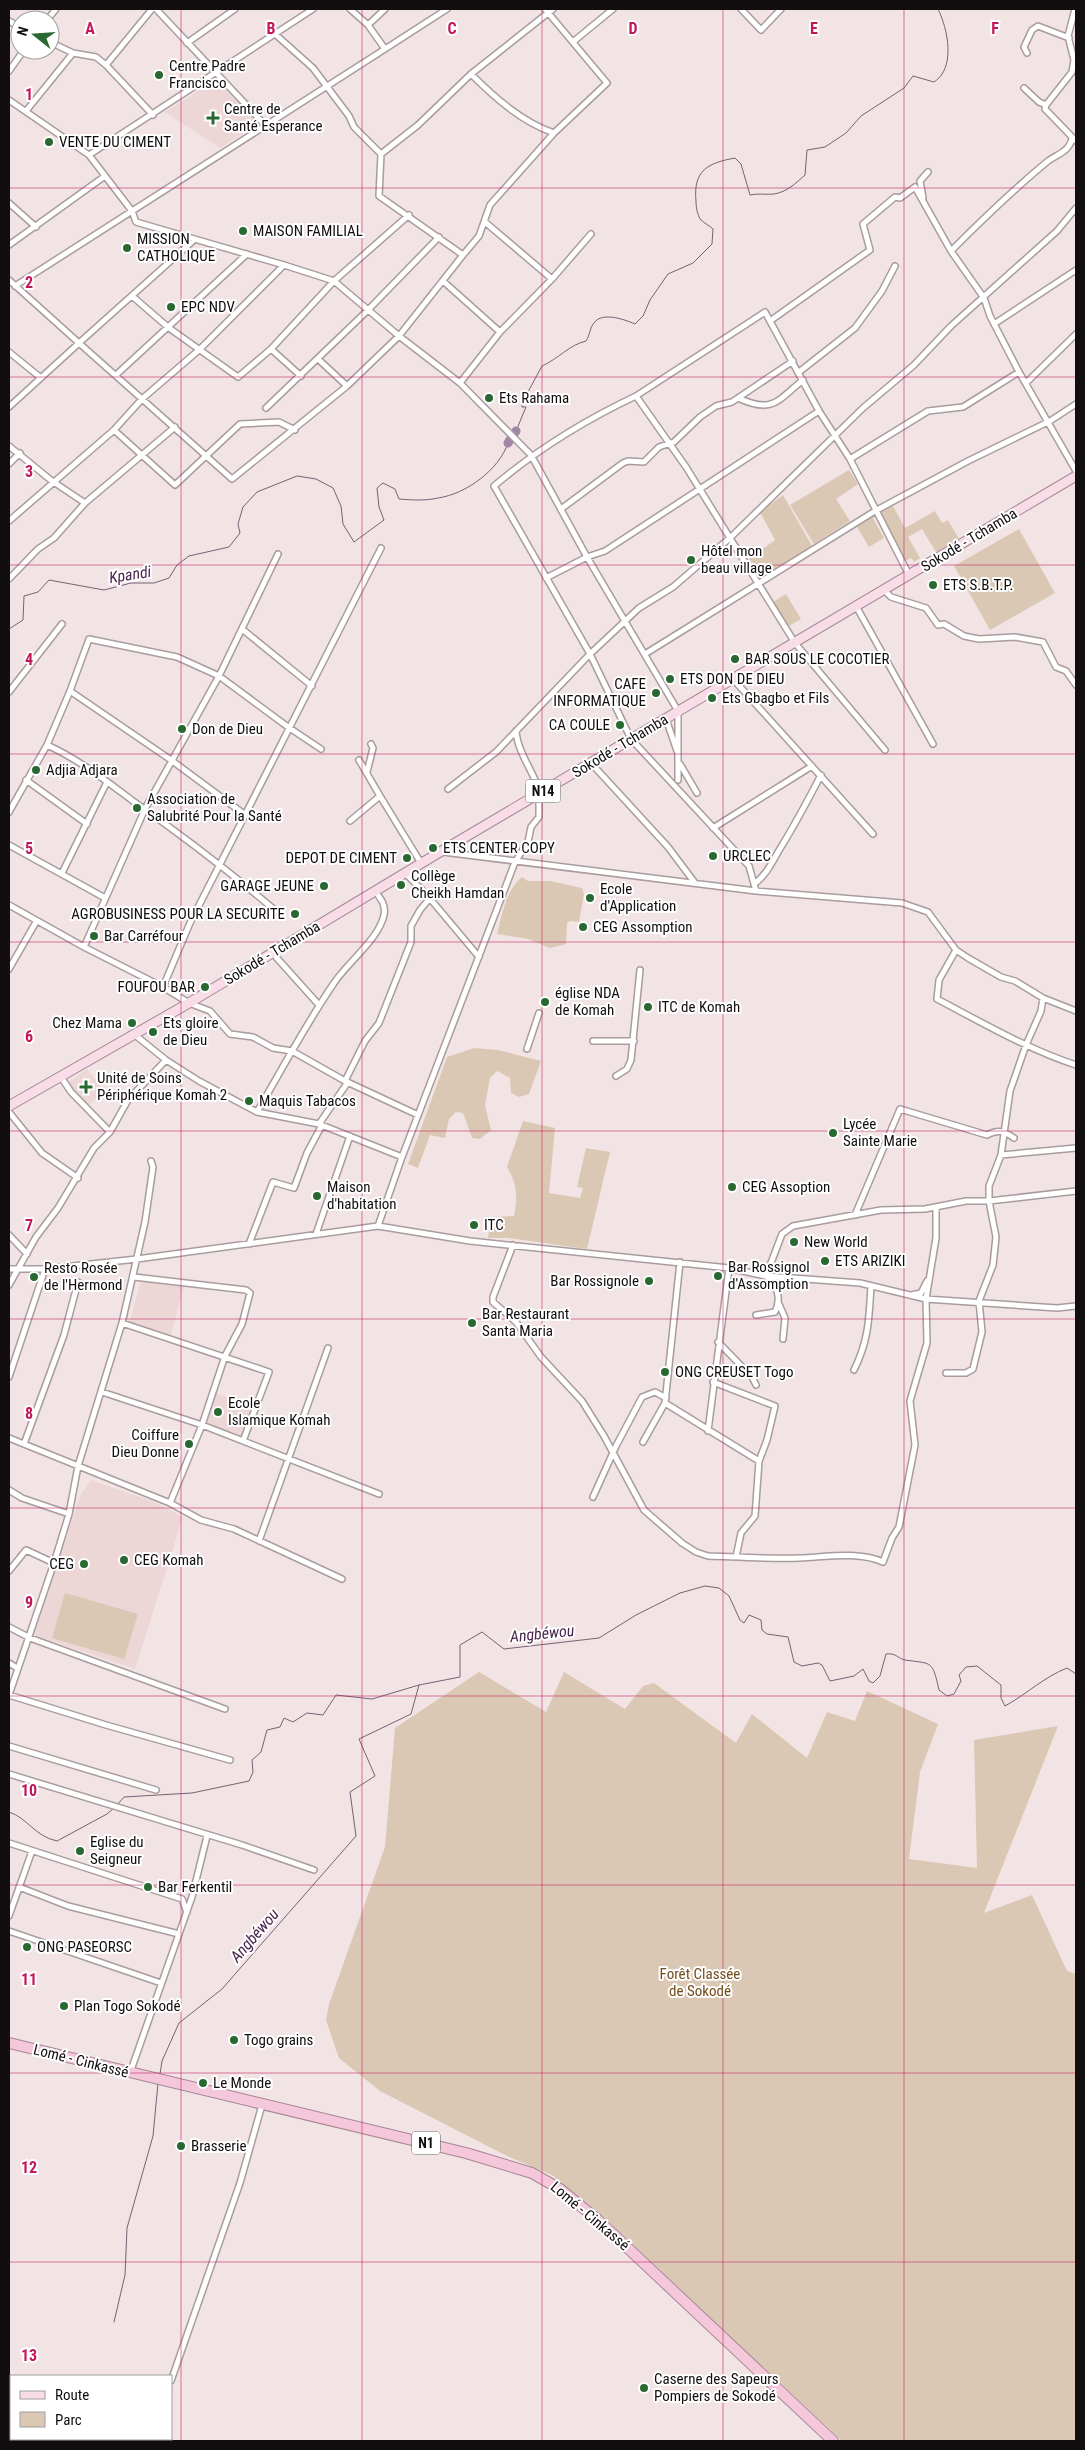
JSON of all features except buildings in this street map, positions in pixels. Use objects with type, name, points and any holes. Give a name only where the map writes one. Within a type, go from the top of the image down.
[{"type":"highway","name":"Lomé - Cinkassé","points":[[9,2043],[159,2081],[466,2153],[516,2167],[549,2182],[598,2220],[833,2441]]},
{"type":"main road","name":"Sokodé - Tchamba","points":[[9,1106],[135,1035],[421,863],[1076,476]]},
{"type":"street","points":[[106,65],[152,9]]},
{"type":"street","points":[[187,43],[235,9]]},
{"type":"street","points":[[89,155],[314,9]]},
{"type":"street","points":[[350,9],[368,25],[385,49]]},
{"type":"street","points":[[368,25],[385,9]]},
{"type":"street","points":[[15,286],[447,9]]},
{"type":"street","points":[[574,41],[613,9]]},
{"type":"street","points":[[741,9],[761,30],[781,9]]},
{"type":"street","points":[[951,251],[999,203],[1074,141],[1045,109],[1075,66],[1069,38],[1074,9]]},
{"type":"street","points":[[160,10],[214,73],[265,125]]},
{"type":"street","points":[[9,280],[232,478],[258,456],[295,430],[347,386],[399,336],[479,236],[490,205],[554,133],[607,83],[549,10],[471,74],[418,125],[381,154]]},
{"type":"street","points":[[1027,53],[1024,47],[1032,30],[1038,26],[1069,38]]},
{"type":"street","points":[[275,34],[313,68],[349,116],[354,127],[381,154],[379,196],[463,255]]},
{"type":"street","points":[[60,46],[73,52],[96,57],[106,65],[153,115]]},
{"type":"street","points":[[26,111],[73,52]]},
{"type":"street","points":[[9,71],[17,60]]},
{"type":"street","points":[[471,74],[506,106],[540,128],[554,133]]},
{"type":"street","points":[[1024,88],[1039,102],[1046,105]]},
{"type":"street","points":[[9,100],[89,155],[132,210],[136,222],[284,264],[334,282],[460,383],[523,445],[531,455],[587,557],[678,711],[678,780]]},
{"type":"street","points":[[923,200],[920,181],[928,172]]},
{"type":"street","points":[[9,245],[105,176]]},
{"type":"street","points":[[770,321],[870,250],[863,224],[895,197],[900,198],[915,187],[951,251],[984,298],[994,324],[1019,372],[1050,421],[1076,471]]},
{"type":"street","points":[[9,203],[36,226]]},
{"type":"street","points":[[448,789],[496,752],[590,654],[639,608],[673,587],[731,537],[876,395],[914,365],[951,326],[1057,231],[1076,208]]},
{"type":"street","points":[[132,296],[170,328],[238,377],[271,349],[334,282],[408,215]]},
{"type":"street","points":[[485,222],[552,279]]},
{"type":"street","points":[[460,383],[500,332],[552,279],[591,234]]},
{"type":"street","points":[[266,408],[368,310],[439,237]]},
{"type":"street","points":[[9,407],[194,240]]},
{"type":"street","points":[[116,375],[170,328],[247,254]]},
{"type":"street","points":[[9,521],[114,430],[142,399],[199,350],[284,264]]},
{"type":"street","points":[[799,372],[855,328],[882,291],[895,266]]},
{"type":"street","points":[[994,324],[1076,270]]},
{"type":"street","points":[[443,281],[500,332]]},
{"type":"street","points":[[756,891],[748,866],[631,739],[590,654],[494,486],[531,455],[602,412],[636,396],[765,312],[820,412],[850,459],[874,511],[909,575]]},
{"type":"street","points":[[1026,383],[1076,334]]},
{"type":"street","points":[[271,349],[301,376]]},
{"type":"street","points":[[9,352],[41,378]]},
{"type":"street","points":[[318,359],[347,386]]},
{"type":"street","points":[[561,509],[628,461],[644,462],[659,447],[670,444],[700,417],[716,406],[732,402],[793,361]]},
{"type":"street","points":[[850,459],[928,411],[963,407],[1019,372]]},
{"type":"street","points":[[738,398],[753,405],[767,406],[779,402],[803,380]]},
{"type":"street","points":[[636,396],[731,537],[795,643],[885,750]]},
{"type":"street","points":[[645,654],[874,511],[968,461],[1050,421],[1076,404]]},
{"type":"street","points":[[546,578],[587,557],[605,551],[820,412]]},
{"type":"street","points":[[114,430],[175,485],[240,424],[279,422],[295,430]]},
{"type":"street","points":[[9,579],[38,549],[54,538],[85,503],[143,456],[175,427]]},
{"type":"street","points":[[9,446],[20,453],[52,482],[85,503]]},
{"type":"street","points":[[9,464],[20,453]]},
{"type":"street","points":[[163,986],[190,923],[244,814],[288,727],[312,686],[381,548]]},
{"type":"street","points":[[84,947],[145,809],[219,676],[260,586],[278,554]]},
{"type":"street","points":[[884,590],[891,597],[926,608],[938,625],[944,624],[964,636],[980,639],[1015,637],[1044,642],[1056,667],[1066,671],[1076,685]]},
{"type":"street","points":[[856,606],[932,744]]},
{"type":"street","points":[[9,692],[62,624]]},
{"type":"street","points":[[242,629],[312,686]]},
{"type":"street","points":[[9,812],[46,745],[70,692],[90,638],[177,657],[219,676],[321,749]]},
{"type":"street","points":[[733,679],[873,834]]},
{"type":"street","points":[[70,692],[171,760],[244,814]]},
{"type":"street","points":[[666,719],[679,763],[697,793]]},
{"type":"street","points":[[378,1226],[402,1157],[515,862],[528,842],[530,827],[539,817],[536,783],[516,739],[516,731]]},
{"type":"street","points":[[367,772],[373,748],[371,744]]},
{"type":"street","points":[[46,745],[72,756],[220,864],[276,911]]},
{"type":"street","points":[[359,760],[421,863]]},
{"type":"street","points":[[591,763],[668,847],[695,883]]},
{"type":"street","points":[[712,828],[812,766]]},
{"type":"street","points":[[754,884],[773,862],[799,820],[821,775]]},
{"type":"street","points":[[671,783],[687,779]]},
{"type":"street","points":[[26,780],[88,824]]},
{"type":"street","points":[[62,873],[88,824],[107,782]]},
{"type":"street","points":[[350,821],[380,796]]},
{"type":"street","points":[[9,845],[105,898]]},
{"type":"street","points":[[440,852],[756,891],[902,903],[928,912],[956,950],[1001,977],[1016,981],[1043,998],[1076,1011]]},
{"type":"street","points":[[405,873],[430,898],[479,957]]},
{"type":"street","points":[[257,1112],[319,1004],[379,927],[384,915],[384,904],[375,891]]},
{"type":"street","points":[[249,1244],[273,1182],[294,1188],[307,1153],[321,1124],[347,1081],[364,1041],[379,1023],[411,942],[412,926],[420,910],[430,898]]},
{"type":"street","points":[[9,905],[36,922],[163,986],[189,1003],[210,1011],[230,1034],[253,1037],[273,1048],[292,1051],[347,1081],[418,1115]]},
{"type":"street","points":[[9,969],[36,922]]},
{"type":"street","points":[[956,950],[939,980],[937,999],[984,1025],[1026,1045],[1076,1065]]},
{"type":"street","points":[[276,957],[319,1004]]},
{"type":"street","points":[[616,1076],[627,1069],[634,1041],[640,970]]},
{"type":"street","points":[[946,1373],[966,1373],[973,1369],[982,1332],[979,1302],[993,1265],[996,1237],[989,1201],[989,1186],[1001,1155],[1010,1090],[1026,1045],[1041,1011],[1043,998]]},
{"type":"street","points":[[527,1049],[539,1013]]},
{"type":"street","points":[[135,1035],[166,1060],[199,1081],[257,1112],[321,1124],[402,1157]]},
{"type":"street","points":[[593,1041],[634,1041]]},
{"type":"street","points":[[9,1285],[36,1237],[78,1178],[94,1148],[110,1132],[128,1100],[166,1060]]},
{"type":"street","points":[[61,1077],[71,1092],[110,1132]]},
{"type":"street","points":[[855,1214],[900,1109],[987,1135],[995,1130],[1005,1131],[1014,1138]]},
{"type":"street","points":[[9,1112],[42,1153],[78,1178]]},
{"type":"street","points":[[316,1234],[350,1136]]},
{"type":"street","points":[[1001,1155],[1076,1148]]},
{"type":"street","points":[[151,1162],[153,1167],[134,1277],[122,1323],[78,1466],[69,1514],[30,1638],[17,1668],[9,1695],[230,1760]]},
{"type":"street","points":[[766,1276],[778,1243],[785,1231],[792,1226],[880,1210],[936,1207],[966,1201],[989,1201],[1076,1191]]},
{"type":"street","points":[[513,1245],[493,1297],[493,1302],[516,1322],[541,1357],[582,1401],[640,1504],[660,1525],[696,1552],[708,1556],[801,1558],[827,1555],[872,1558],[883,1562],[892,1538],[900,1527],[915,1445],[910,1401],[927,1343],[926,1299],[936,1238],[936,1207]]},
{"type":"street","points":[[9,1269],[45,1269],[137,1259],[378,1226],[513,1245],[729,1268],[766,1276],[809,1281],[826,1280],[871,1286],[926,1299],[1057,1308],[1076,1306]]},
{"type":"street","points":[[9,1235],[28,1254]]},
{"type":"street","points":[[643,1442],[665,1401],[680,1262]]},
{"type":"street","points":[[708,1431],[729,1268]]},
{"type":"street","points":[[909,1295],[921,1293],[931,1268]]},
{"type":"street","points":[[9,1377],[45,1269]]},
{"type":"street","points":[[766,1276],[775,1285],[778,1302],[785,1318],[783,1339]]},
{"type":"street","points":[[134,1277],[246,1290],[250,1293],[242,1324],[225,1356],[202,1425],[170,1504]]},
{"type":"street","points":[[24,1444],[64,1335],[78,1282]]},
{"type":"street","points":[[854,1370],[864,1351],[868,1334],[871,1286]]},
{"type":"street","points":[[756,1315],[775,1312],[778,1302]]},
{"type":"street","points":[[122,1323],[269,1372],[243,1441]]},
{"type":"street","points":[[718,1342],[752,1377],[756,1385]]},
{"type":"street","points":[[259,1541],[328,1348]]},
{"type":"street","points":[[713,1382],[775,1406],[767,1440],[759,1461],[755,1516],[742,1534],[736,1557]]},
{"type":"street","points":[[102,1392],[202,1425],[379,1494]]},
{"type":"street","points":[[594,1497],[612,1454],[642,1397],[654,1392],[708,1431],[748,1452],[759,1461]]},
{"type":"street","points":[[9,1438],[170,1504],[201,1520],[234,1529],[342,1579]]},
{"type":"street","points":[[9,1490],[22,1498],[69,1514]]},
{"type":"street","points":[[9,1571],[26,1550],[54,1563]]},
{"type":"street","points":[[9,1627],[30,1638],[225,1709]]},
{"type":"street","points":[[9,1663],[17,1668]]},
{"type":"street","points":[[9,1746],[156,1790]]},
{"type":"street","points":[[9,1774],[135,1811],[314,1870]]},
{"type":"street","points":[[130,2074],[192,1897],[207,1836]]},
{"type":"street","points":[[9,1843],[182,1899],[192,1897]]},
{"type":"street","points":[[9,1916],[32,1851]]},
{"type":"street","points":[[19,1887],[68,1906],[179,1934]]},
{"type":"street","points":[[182,1899],[187,1912]]},
{"type":"street","points":[[9,1931],[161,1983]]},
{"type":"street","points":[[172,2378],[240,2183],[262,2105]]},
{"type":"shaded area","name":"Centre de Santé Esperance","points":[[212,82],[218,82],[258,124],[220,148],[165,112]]},
{"type":"shaded area","name":"Unité de Soins Périphérique Komah 2","points":[[87,1069],[104,1091],[87,1106],[68,1083]]},
{"type":"shaded area","points":[[141,1281],[184,1287],[171,1335],[129,1324]]},
{"type":"shaded area","points":[[216,1393],[252,1407],[242,1437],[206,1424]]},
{"type":"shaded area","name":"CEG Komah","points":[[91,1480],[154,1502],[183,1517],[135,1669],[34,1635],[80,1496]]},
{"type":"green space","points":[[849,470],[858,484],[836,499],[850,521],[814,544],[790,505]]},
{"type":"green space","points":[[783,495],[812,546],[760,579],[749,559],[775,540],[760,512]]},
{"type":"green space","points":[[893,506],[905,528],[935,511],[942,523],[948,520],[959,539],[936,552],[922,529],[908,537],[920,558],[914,562],[911,558],[905,561],[879,513]]},
{"type":"green space","points":[[872,516],[884,538],[869,547],[856,525]]},
{"type":"green space","points":[[1019,529],[1055,593],[990,630],[954,566]]},
{"type":"green space","points":[[786,594],[801,619],[787,627],[773,602]]},
{"type":"green space","points":[[522,877],[528,881],[550,881],[582,888],[584,894],[579,922],[570,921],[567,923],[566,944],[550,948],[528,939],[497,934],[508,895]]},
{"type":"green space","points":[[474,1048],[498,1050],[541,1061],[529,1094],[519,1097],[511,1093],[510,1078],[497,1071],[490,1078],[485,1105],[491,1130],[480,1139],[472,1138],[463,1113],[456,1112],[449,1119],[445,1138],[430,1135],[418,1168],[408,1164],[447,1057]]},
{"type":"green space","points":[[523,1121],[555,1128],[549,1193],[580,1198],[583,1188],[577,1187],[586,1148],[610,1152],[587,1249],[508,1238],[488,1238],[491,1217],[514,1216],[516,1190],[507,1167]]},
{"type":"green space","points":[[65,1593],[138,1614],[124,1659],[52,1638]]},
{"type":"green space","name":"Forêt Classée de Sokodé","points":[[479,1672],[546,1712],[564,1672],[625,1709],[643,1686],[654,1683],[736,1743],[752,1714],[807,1758],[827,1712],[855,1721],[867,1691],[938,1724],[920,1772],[909,1859],[977,1868],[974,1740],[1058,1726],[984,1913],[1032,1895],[1067,1971],[1076,1974],[1076,2441],[842,2441],[595,2209],[552,2175],[507,2156],[380,2091],[339,2058],[326,2020],[329,2004],[385,1847],[395,1728]]},
{"type":"waterway","points":[[516,431],[526,407],[522,407],[522,403],[542,366],[574,346],[586,341],[593,325],[598,319],[608,317],[626,320],[635,324],[643,316],[650,300],[668,274],[693,263],[712,244],[713,229],[701,220],[696,205],[697,182],[704,170],[717,162],[735,158],[741,164],[750,195],[774,194],[791,187],[805,175],[807,150],[825,147],[846,133],[861,116],[904,88],[913,76],[934,82],[941,76],[948,58],[948,48],[945,27],[938,9]]},
{"type":"waterway","points":[[508,443],[516,431]]},
{"type":"waterway","name":"Kpandi","points":[[9,629],[23,620],[24,596],[38,592],[49,580],[104,590],[131,583],[154,583],[169,578],[177,565],[189,556],[229,547],[240,533],[238,524],[243,507],[257,492],[297,476],[316,479],[333,488],[341,506],[343,524],[354,542],[384,520],[379,507],[377,488],[383,483],[395,489],[399,499],[423,500],[449,496],[470,486],[489,471],[504,453],[508,443]]},
{"type":"waterway","name":"Angbéwou","points":[[160,2074],[162,2061],[179,2023],[222,1989],[356,1836],[350,1792],[375,1776],[359,1739],[411,1714],[419,1685],[460,1677],[460,1645],[482,1632],[504,1649],[599,1638],[636,1615],[680,1593],[705,1586],[719,1588],[729,1596],[740,1620],[744,1623],[749,1615],[761,1620],[762,1630],[767,1634],[788,1637],[794,1662],[802,1666],[818,1663],[822,1665],[830,1681],[854,1676],[863,1669],[869,1681],[873,1683],[880,1676],[886,1654],[892,1654],[905,1660],[930,1665],[935,1673],[939,1690],[947,1696],[954,1694],[961,1681],[959,1675],[966,1667],[977,1666],[1001,1685],[1001,1698],[1005,1706],[1067,1668],[1076,1674]]},
{"type":"waterway","points":[[117,1805],[124,1797],[192,1793],[249,1781],[253,1772],[252,1760],[261,1752],[267,1730],[280,1727],[284,1718],[293,1722],[307,1713],[323,1715],[336,1695],[372,1699],[419,1685]]},
{"type":"waterway","points":[[9,1812],[21,1818],[42,1835],[57,1841],[107,1814],[114,1808]]},
{"type":"waterway","name":"Angbéwou","points":[[114,2322],[125,2275],[127,2228],[153,2136],[158,2083]]},
{"type":"place","name":"Centre Padre Francisco","points":[[159,75]]},
{"type":"place","name":"Centre de Santé Esperance","points":[[213,118]]},
{"type":"place","name":"VENTE DU CIMENT","points":[[49,142]]},
{"type":"place","name":"MAISON FAMILIAL","points":[[243,231]]},
{"type":"place","name":"MISSION CATHOLIQUE","points":[[127,248]]},
{"type":"place","name":"EPC NDV","points":[[171,307]]},
{"type":"place","name":"Ets Rahama","points":[[489,398]]},
{"type":"place","name":"Hôtel mon beau village","points":[[691,560]]},
{"type":"place","name":"ETS S.B.T.P.","points":[[933,585]]},
{"type":"place","name":"BAR SOUS LE COCOTIER","points":[[735,659]]},
{"type":"place","name":"ETS DON DE DIEU","points":[[670,679]]},
{"type":"place","name":"CAFE INFORMATIQUE","points":[[656,693]]},
{"type":"place","name":"Ets Gbagbo et Fils","points":[[712,698]]},
{"type":"place","name":"CA COULE","points":[[620,725]]},
{"type":"place","name":"Don de Dieu","points":[[182,729]]},
{"type":"place","name":"Adjia Adjara","points":[[36,770]]},
{"type":"place","name":"Association de Salubrité Pour la Santé","points":[[137,808]]},
{"type":"place","name":"ETS CENTER COPY","points":[[433,848]]},
{"type":"place","name":"URCLEC","points":[[713,856]]},
{"type":"place","name":"DEPOT DE CIMENT","points":[[407,858]]},
{"type":"place","name":"Collège Cheikh Hamdan","points":[[401,885]]},
{"type":"place","name":"GARAGE JEUNE","points":[[324,886]]},
{"type":"place","name":"Ecole d'Application","points":[[590,898]]},
{"type":"place","name":"AGROBUSINESS POUR LA SECURITE","points":[[295,914]]},
{"type":"place","name":"CEG Assomption","points":[[583,927]]},
{"type":"place","name":"Bar Carréfour","points":[[94,936]]},
{"type":"place","name":"FOUFOU BAR","points":[[205,987]]},
{"type":"place","name":"église NDA de Komah","points":[[545,1002]]},
{"type":"place","name":"ITC de Komah","points":[[648,1007]]},
{"type":"place","name":"Chez Mama","points":[[132,1023]]},
{"type":"place","name":"Ets gloire de Dieu","points":[[153,1032]]},
{"type":"place","name":"Unité de Soins Périphérique Komah 2","points":[[86,1087]]},
{"type":"place","name":"Maquis Tabacos","points":[[249,1101]]},
{"type":"place","name":"Lycée Sainte Marie","points":[[833,1133]]},
{"type":"place","name":"CEG Assoption","points":[[732,1187]]},
{"type":"place","name":"Maison d'habitation","points":[[317,1196]]},
{"type":"place","name":"ITC","points":[[474,1225]]},
{"type":"place","name":"New World","points":[[794,1242]]},
{"type":"place","name":"ETS ARIZIKI","points":[[825,1261]]},
{"type":"place","name":"Bar Rossignol d'Assomption","points":[[718,1276]]},
{"type":"place","name":"Resto Rosée de l'Hermond","points":[[34,1277]]},
{"type":"place","name":"Bar Rossignole","points":[[649,1281]]},
{"type":"place","name":"Bar Restaurant Santa Maria","points":[[472,1323]]},
{"type":"place","name":"ONG CREUSET Togo","points":[[665,1372]]},
{"type":"place","name":"Ecole Islamique Komah","points":[[218,1412]]},
{"type":"place","name":"Coiffure Dieu Donne","points":[[189,1444]]},
{"type":"place","name":"CEG Komah","points":[[124,1560]]},
{"type":"place","name":"CEG","points":[[84,1564]]},
{"type":"place","name":"Eglise du Seigneur","points":[[80,1851]]},
{"type":"place","name":"Bar Ferkentil","points":[[148,1887]]},
{"type":"place","name":"ONG PASEORSC","points":[[27,1947]]},
{"type":"place","name":"Plan Togo Sokodé","points":[[64,2006]]},
{"type":"place","name":"Togo grains","points":[[234,2040]]},
{"type":"place","name":"Le Monde","points":[[203,2083]]},
{"type":"place","name":"Brasserie","points":[[181,2146]]},
{"type":"place","name":"Caserne des Sapeurs Pompiers de Sokodé","points":[[644,2388]]}]
